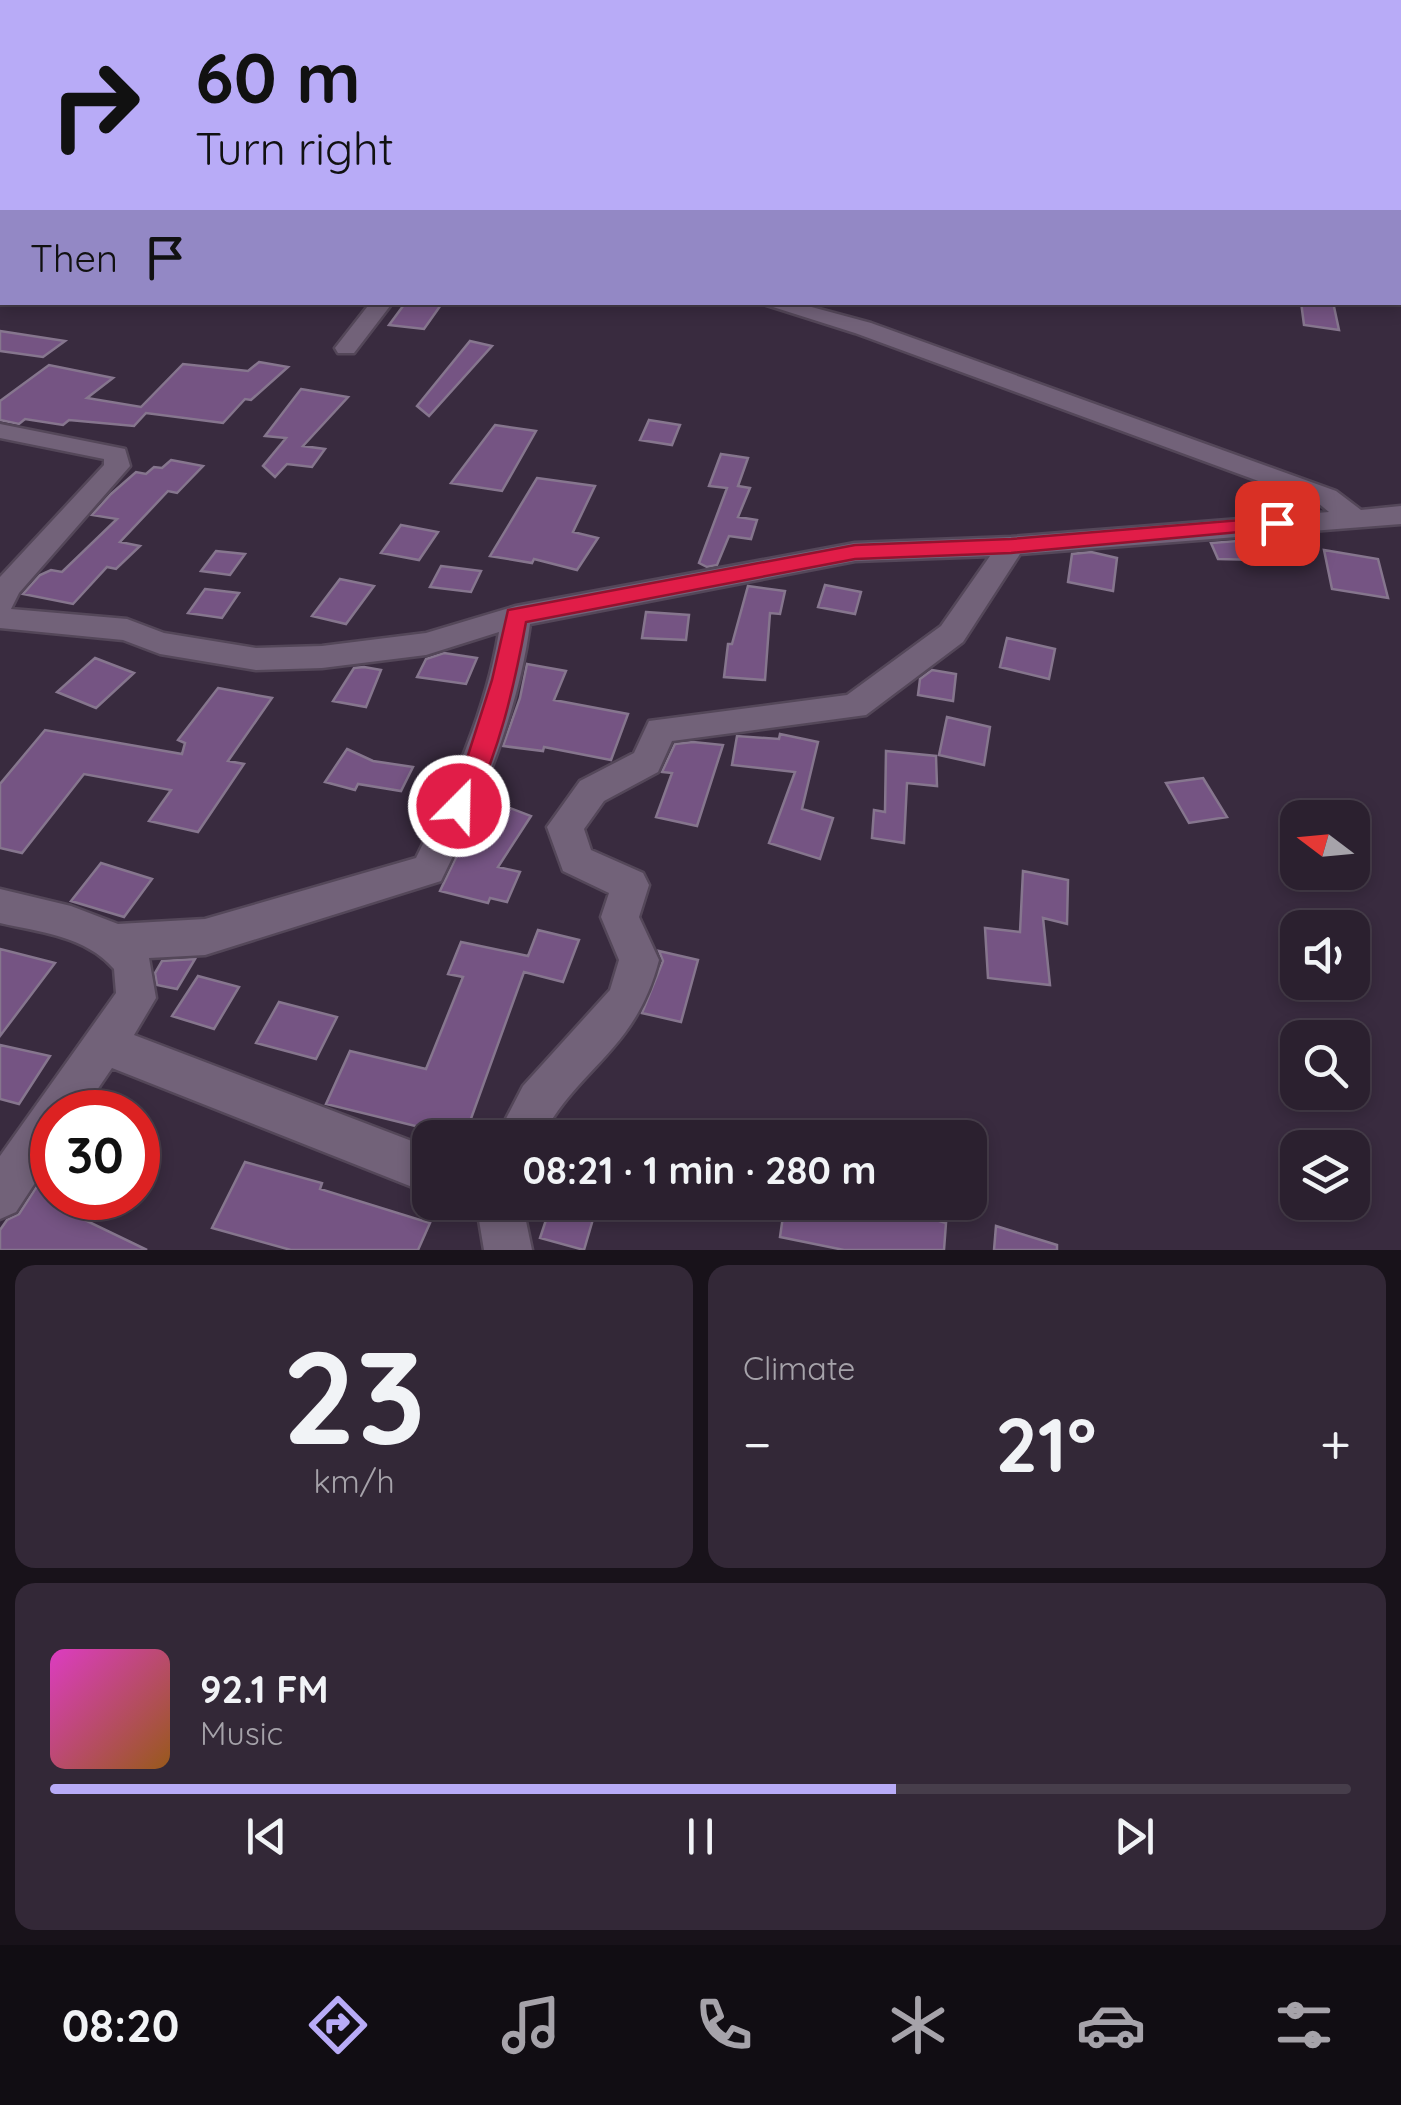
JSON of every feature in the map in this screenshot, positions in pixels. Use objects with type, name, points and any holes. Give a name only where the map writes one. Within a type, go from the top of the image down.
[{"type":"street","points":[[346,348],[381,305]]},
{"type":"street","points":[[777,305],[863,328],[1327,497],[1353,517]]},
{"type":"street","points":[[0,431],[116,454],[117,466],[7,588],[0,602]]},
{"type":"street","points":[[0,618],[127,630],[160,643],[256,659],[322,657],[426,644],[516,616],[855,552],[1011,546],[1401,514]]},
{"type":"street","points":[[524,1120],[626,1002],[639,960],[620,918],[630,884],[576,860],[565,826],[592,791],[646,762],[661,730],[854,706],[952,634],[1011,546]]},
{"type":"street","points":[[0,906],[63,921],[116,942],[204,937],[428,870],[475,774],[504,680],[516,616]]},
{"type":"street","points":[[72,1090],[136,998],[132,962],[116,942]]},
{"type":"street","points":[[104,1044],[412,1164]]},
{"type":"street","points":[[0,1196],[30,1152]]},
{"type":"street","points":[[502,1220],[508,1250]]},
{"type":"building","points":[[404,305],[441,305],[424,329],[389,325]]},
{"type":"building","points":[[1301,305],[1334,305],[1339,330],[1304,325]]},
{"type":"building","points":[[0,331],[65,341],[43,357],[0,351]]},
{"type":"building","points":[[470,341],[492,346],[429,416],[417,406]]},
{"type":"building","points":[[259,362],[288,367],[251,400],[245,399],[223,423],[146,413],[134,426],[69,420],[63,425],[25,419],[19,424],[0,420],[0,401],[49,365],[113,378],[87,398],[141,407],[183,364],[248,371]]},
{"type":"building","points":[[301,389],[348,397],[303,446],[325,449],[312,467],[287,464],[275,477],[263,466],[286,438],[265,436]]},
{"type":"building","points":[[649,420],[680,425],[672,445],[640,440]]},
{"type":"building","points":[[495,425],[536,431],[502,491],[451,483]]},
{"type":"building","points":[[721,454],[748,458],[738,486],[750,488],[738,517],[757,520],[751,539],[729,536],[717,565],[707,567],[699,563],[727,488],[709,486]]},
{"type":"building","points":[[171,460],[203,466],[177,493],[168,491],[120,542],[140,546],[116,569],[107,567],[73,604],[23,594],[40,575],[51,570],[62,572],[117,519],[92,515],[111,494],[136,472],[146,474]]},
{"type":"building","points":[[537,478],[595,486],[573,532],[598,538],[577,570],[534,559],[532,563],[490,556]]},
{"type":"building","points":[[401,525],[438,532],[419,560],[381,553]]},
{"type":"building","points":[[1250,540],[1260,560],[1218,559],[1211,543]]},
{"type":"building","points":[[1324,550],[1378,559],[1388,598],[1332,589]]},
{"type":"building","points":[[216,551],[245,554],[230,575],[201,571]]},
{"type":"building","points":[[1091,552],[1117,558],[1113,591],[1068,582],[1072,554]]},
{"type":"building","points":[[441,566],[481,571],[471,592],[430,587]]},
{"type":"building","points":[[340,579],[374,586],[346,624],[312,616]]},
{"type":"building","points":[[825,585],[861,592],[855,614],[818,607]]},
{"type":"building","points":[[748,586],[785,591],[780,614],[770,613],[765,680],[724,677],[728,644],[732,644]]},
{"type":"building","points":[[205,589],[239,593],[222,618],[188,613]]},
{"type":"building","points":[[646,612],[689,615],[686,640],[642,638]]},
{"type":"building","points":[[1007,638],[1055,649],[1049,679],[1000,667]]},
{"type":"building","points":[[444,653],[477,658],[466,684],[417,677],[426,659]]},
{"type":"building","points":[[95,658],[134,673],[96,708],[57,692]]},
{"type":"building","points":[[527,664],[566,671],[554,700],[628,714],[611,760],[544,747],[543,751],[503,746]]},
{"type":"building","points":[[354,668],[381,670],[366,707],[333,701]]},
{"type":"building","points":[[932,670],[956,674],[953,701],[918,695],[920,679]]},
{"type":"building","points":[[218,688],[272,698],[228,761],[244,764],[198,832],[149,821],[171,790],[84,774],[22,853],[0,848],[0,784],[45,730],[182,754],[185,743],[178,740]]},
{"type":"building","points":[[947,717],[990,727],[984,765],[939,755]]},
{"type":"building","points":[[780,734],[818,742],[802,809],[833,818],[820,859],[769,843],[795,772],[732,765],[737,736],[779,739]]},
{"type":"building","points":[[675,744],[723,745],[697,826],[656,817],[672,773],[662,772]]},
{"type":"building","points":[[347,749],[373,761],[413,767],[401,791],[358,784],[355,790],[325,782]]},
{"type":"building","points":[[886,751],[936,756],[937,786],[907,783],[904,843],[872,838],[874,810],[885,812]]},
{"type":"building","points":[[1203,778],[1227,817],[1189,823],[1166,783]]},
{"type":"building","points":[[489,800],[531,816],[498,867],[520,872],[507,902],[490,898],[488,903],[440,891],[470,828]]},
{"type":"building","points":[[101,863],[152,879],[124,917],[71,901]]},
{"type":"building","points":[[1023,871],[1068,880],[1067,924],[1043,918],[1050,985],[988,978],[985,928],[1020,932]]},
{"type":"building","points":[[538,930],[579,940],[563,982],[524,972],[471,1120],[412,1120],[412,1125],[326,1104],[350,1051],[426,1069],[463,977],[448,974],[461,942],[528,956]]},
{"type":"building","points":[[0,949],[55,963],[0,1036]]},
{"type":"building","points":[[659,951],[698,960],[681,1022],[642,1013],[663,961]]},
{"type":"building","points":[[195,959],[177,989],[157,985],[155,973],[162,961]]},
{"type":"building","points":[[198,976],[239,987],[214,1029],[172,1016]]},
{"type":"building","points":[[279,1002],[337,1017],[316,1059],[256,1043]]},
{"type":"building","points":[[0,1045],[50,1056],[19,1104],[0,1099]]},
{"type":"building","points":[[245,1162],[322,1183],[320,1189],[430,1223],[418,1250],[291,1250],[212,1228]]},
{"type":"building","points":[[30,1197],[30,1220],[85,1220],[147,1250],[0,1250],[0,1230],[7,1220],[19,1214]]},
{"type":"building","points":[[546,1220],[593,1220],[584,1250],[540,1238]]},
{"type":"building","points":[[782,1220],[946,1223],[944,1250],[844,1250],[780,1237]]},
{"type":"building","points":[[996,1226],[1057,1245],[1057,1250],[994,1250]]},
{"type":"route","points":[[459,806],[475,774],[504,680],[514,643],[516,616],[855,552],[1011,546],[1277,523]]}]
